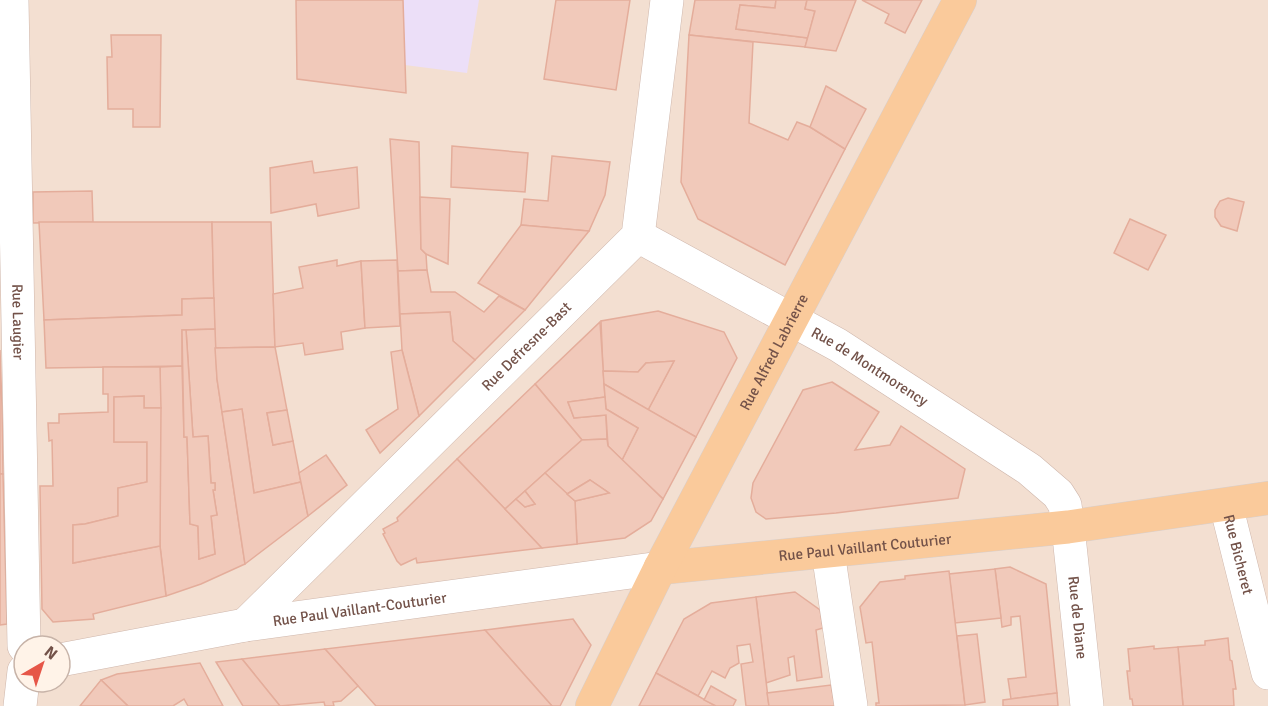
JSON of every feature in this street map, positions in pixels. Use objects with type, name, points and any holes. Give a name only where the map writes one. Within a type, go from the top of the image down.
[{"type":"main road","name":"Rue Alfred Labrierre","points":[[592,706],[660,568],[960,0]]},
{"type":"main road","points":[[1068,527],[1268,498]]},
{"type":"main road","name":"Rue Paul Vaillant Couturier","points":[[660,568],[1068,527]]},
{"type":"street","name":"Rue Laugier","points":[[12,0],[8,183],[24,634]]},
{"type":"street","points":[[638,236],[667,0]]},
{"type":"street","name":"Rue de Montmorency","points":[[638,236],[855,355],[1029,469],[1058,494],[1065,505],[1068,527]]},
{"type":"street","name":"Rue Defresne-Bast","points":[[245,625],[638,236]]},
{"type":"street","name":"Rue Bicheret","points":[[1226,505],[1268,673]]},
{"type":"street","name":"Rue de Diane","points":[[1068,527],[1087,706]]},
{"type":"street","points":[[828,552],[851,706]]},
{"type":"street","name":"Rue Paul Vaillant-Couturier","points":[[72,658],[245,625],[660,568]]},
{"type":"shaded area","points":[[0,0],[1268,0],[1268,706],[0,706]]},
{"type":"shaded area","points":[[296,0],[479,0],[467,73],[405,65],[406,93],[297,79]]},
{"type":"building","points":[[296,0],[403,0],[406,93],[297,79]]},
{"type":"building","points":[[556,0],[630,0],[616,90],[544,79]]},
{"type":"building","points":[[695,0],[776,0],[775,8],[740,5],[736,29],[808,38],[805,47],[689,35]]},
{"type":"building","points":[[776,0],[807,0],[805,9],[815,11],[808,38],[736,29],[740,5],[775,8]]},
{"type":"building","points":[[807,0],[856,0],[836,51],[805,47],[815,11],[805,9]]},
{"type":"building","points":[[862,0],[922,0],[905,33],[885,23],[889,14]]},
{"type":"building","points":[[111,35],[161,35],[160,127],[133,127],[133,109],[108,109],[107,57],[112,57]]},
{"type":"building","points":[[689,35],[753,42],[749,123],[788,140],[797,122],[810,127],[845,149],[785,265],[698,219],[681,182]]},
{"type":"building","points":[[826,86],[866,109],[845,149],[810,127]]},
{"type":"building","points":[[390,139],[419,142],[421,249],[426,254],[427,270],[398,271]]},
{"type":"building","points":[[452,146],[528,153],[525,192],[451,187]]},
{"type":"building","points":[[552,156],[610,162],[605,195],[589,231],[521,225],[524,199],[548,201]]},
{"type":"building","points":[[312,161],[314,173],[357,167],[359,208],[318,216],[316,204],[271,213],[270,168]]},
{"type":"building","points":[[92,191],[93,222],[33,223],[33,192]]},
{"type":"building","points":[[420,197],[450,199],[448,264],[426,254],[421,249]]},
{"type":"building","points":[[1228,198],[1244,202],[1237,231],[1221,226],[1215,217],[1215,210],[1220,201]]},
{"type":"building","points":[[1130,219],[1166,235],[1148,270],[1114,253]]},
{"type":"building","points":[[39,222],[212,222],[214,298],[182,299],[182,315],[44,320]]},
{"type":"building","points":[[212,222],[271,222],[275,347],[215,348]]},
{"type":"building","points":[[521,225],[589,231],[525,310],[478,283]]},
{"type":"building","points":[[337,260],[337,266],[361,261],[365,328],[341,332],[343,349],[305,355],[303,343],[275,347],[273,294],[303,288],[299,267]]},
{"type":"building","points":[[397,260],[400,326],[365,328],[361,261]]},
{"type":"building","points":[[427,270],[431,292],[455,292],[484,312],[499,296],[525,310],[475,360],[453,341],[450,312],[400,314],[398,271]]},
{"type":"building","points":[[214,298],[215,329],[182,330],[182,366],[46,368],[44,320],[182,315],[182,299]]},
{"type":"building","points":[[658,311],[724,332],[737,358],[696,437],[648,410],[674,361],[646,363],[638,372],[603,371],[601,321]]},
{"type":"building","points":[[450,312],[453,341],[475,360],[419,416],[402,350],[400,314]]},
{"type":"building","points":[[600,322],[605,397],[568,402],[574,418],[606,415],[607,439],[582,440],[535,384]]},
{"type":"building","points":[[215,329],[217,379],[245,564],[201,584],[166,596],[160,546],[160,367],[182,366],[190,524],[198,526],[199,559],[215,554],[211,516],[217,515],[213,490],[215,490],[215,483],[211,483],[208,436],[193,437],[186,330]]},
{"type":"building","points":[[182,330],[186,330],[193,437],[208,436],[211,483],[215,483],[215,490],[213,490],[217,515],[211,516],[215,554],[199,559],[198,526],[190,524],[187,437],[184,437]]},
{"type":"building","points":[[275,347],[287,410],[267,413],[273,445],[293,441],[301,482],[254,493],[242,409],[222,412],[215,348]]},
{"type":"building","points":[[0,350],[2,407],[3,474],[0,474]]},
{"type":"building","points":[[402,350],[419,416],[380,453],[366,430],[398,409],[391,352]]},
{"type":"building","points":[[674,361],[648,410],[604,384],[603,371],[638,372],[646,363]]},
{"type":"building","points":[[103,367],[160,367],[161,408],[144,408],[144,396],[114,397],[114,442],[147,442],[147,482],[118,488],[118,516],[73,525],[73,563],[160,546],[166,596],[93,614],[94,619],[53,622],[42,609],[40,486],[53,486],[52,440],[49,441],[48,423],[59,423],[59,414],[108,412],[108,394],[103,394]]},
{"type":"building","points":[[832,382],[879,412],[855,450],[890,445],[901,426],[965,469],[958,498],[766,519],[756,512],[751,498],[753,483],[803,390]]},
{"type":"building","points":[[535,384],[582,440],[505,509],[457,459]]},
{"type":"building","points":[[604,384],[696,437],[663,499],[622,460],[638,428],[606,409]]},
{"type":"building","points":[[144,396],[144,408],[161,408],[160,546],[73,563],[73,525],[118,516],[118,488],[147,482],[147,442],[114,442],[114,397]]},
{"type":"building","points":[[605,397],[606,409],[638,428],[622,460],[608,446],[606,415],[574,418],[568,402]]},
{"type":"building","points":[[242,409],[254,493],[301,482],[308,516],[245,564],[222,412]]},
{"type":"building","points":[[287,410],[293,441],[273,445],[267,413]]},
{"type":"building","points":[[607,439],[608,446],[663,499],[651,521],[625,538],[577,544],[575,501],[609,493],[590,480],[567,494],[545,473],[582,440]]},
{"type":"building","points":[[326,455],[347,485],[308,516],[299,473]]},
{"type":"building","points":[[457,459],[542,548],[417,563],[416,558],[401,565],[397,561],[383,534],[385,533],[383,529],[398,521],[397,518]]},
{"type":"building","points":[[545,473],[575,501],[577,544],[542,548],[505,509],[516,499],[525,507],[535,504],[525,491]]},
{"type":"building","points":[[0,474],[3,474],[7,624],[0,625]]},
{"type":"building","points":[[590,480],[609,493],[575,501],[567,494]]},
{"type":"building","points":[[525,491],[535,504],[525,507],[516,499]]},
{"type":"building","points":[[1010,567],[1046,584],[1057,693],[1011,699],[1008,679],[1026,677],[1020,616],[1011,617],[1011,625],[1002,627],[995,569]]},
{"type":"building","points":[[995,569],[1001,618],[955,623],[949,574]]},
{"type":"building","points":[[949,571],[965,705],[876,706],[876,703],[879,703],[872,642],[866,643],[860,607],[880,582],[905,579],[905,576]]},
{"type":"building","points":[[795,592],[820,610],[823,628],[816,630],[822,677],[797,681],[794,656],[788,658],[790,675],[766,683],[756,597]]},
{"type":"building","points":[[756,597],[769,706],[746,706],[741,664],[753,662],[750,644],[737,646],[739,663],[730,668],[725,678],[712,671],[698,696],[656,673],[684,619],[711,603]]},
{"type":"building","points":[[573,619],[591,645],[560,706],[552,706],[485,630]]},
{"type":"building","points":[[485,630],[552,706],[376,706],[325,649]]},
{"type":"building","points":[[977,634],[985,702],[965,705],[957,636]]},
{"type":"building","points":[[1228,638],[1236,689],[1233,689],[1234,706],[1183,706],[1178,647],[1205,645],[1205,641]]},
{"type":"building","points":[[1154,646],[1154,649],[1178,647],[1183,706],[1133,706],[1127,671],[1130,671],[1128,649]]},
{"type":"building","points":[[325,649],[358,686],[341,701],[333,702],[334,706],[325,706],[324,702],[280,706],[242,659]]},
{"type":"building","points":[[242,659],[280,706],[243,706],[216,662]]},
{"type":"building","points":[[200,663],[223,706],[188,706],[184,699],[173,706],[128,706],[101,680],[117,674]]},
{"type":"building","points":[[656,673],[698,696],[716,706],[639,706]]},
{"type":"building","points":[[101,680],[128,706],[80,706]]},
{"type":"building","points":[[831,685],[835,706],[769,706],[767,693]]},
{"type":"building","points":[[711,686],[736,700],[733,706],[716,706],[704,700]]},
{"type":"building","points":[[1057,693],[1058,706],[1003,706],[1003,700]]}]
